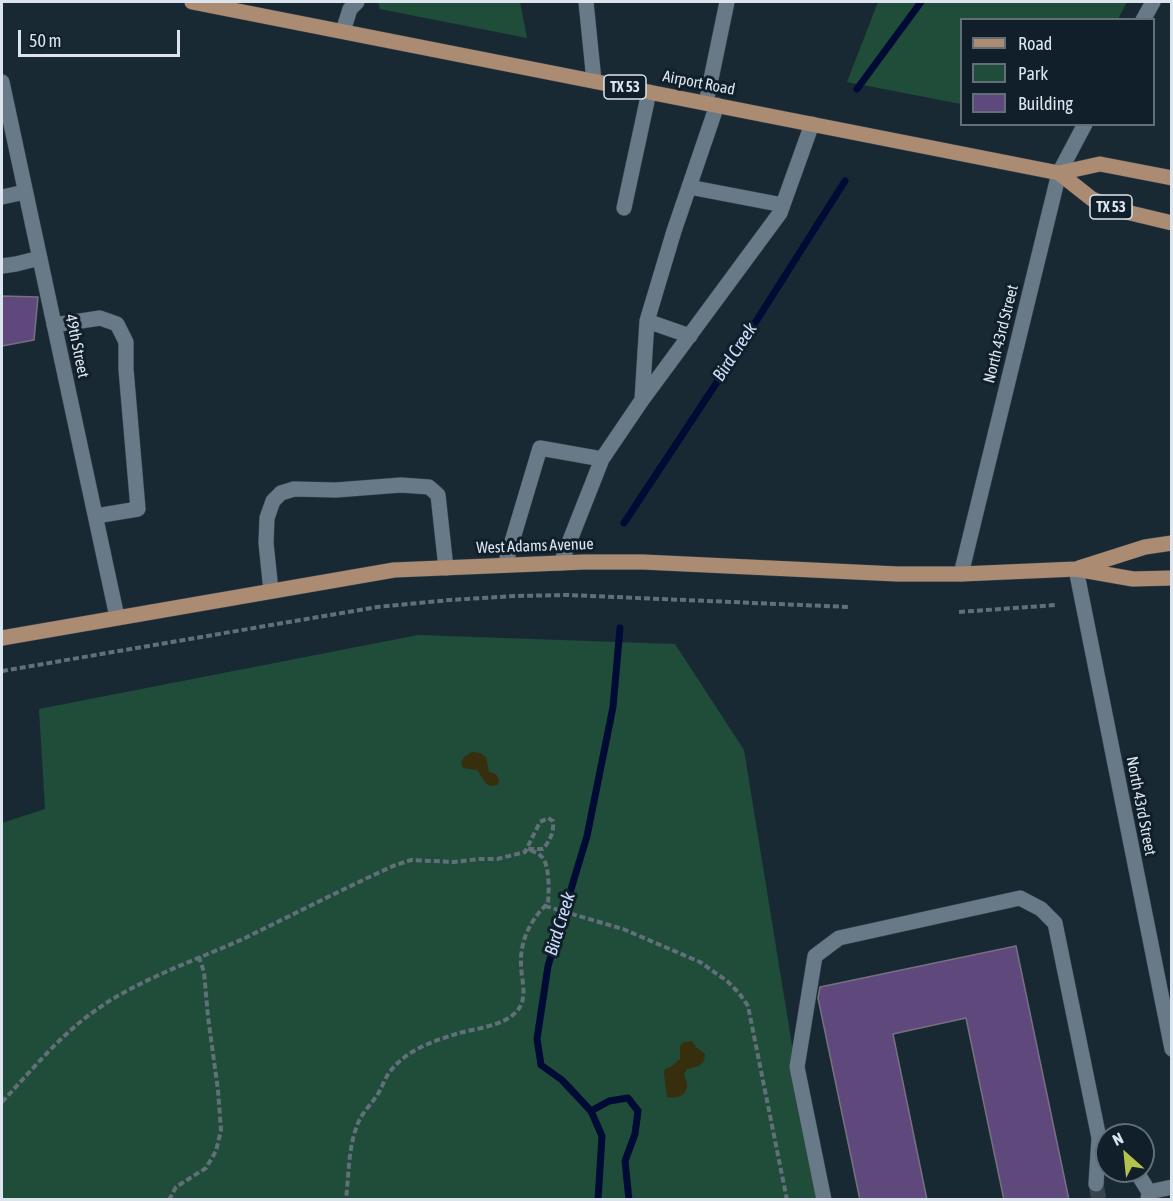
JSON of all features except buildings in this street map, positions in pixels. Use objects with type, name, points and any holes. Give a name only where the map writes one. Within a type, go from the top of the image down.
[{"type":"main road","name":"Airport Road","points":[[192,2],[1059,173],[1100,164],[1172,178]]},
{"type":"main road","name":"Airport Road","points":[[1059,173],[1092,199],[1122,211],[1172,223]]},
{"type":"main road","name":"West Adams Avenue","points":[[1076,569],[1145,548],[1172,543]]},
{"type":"main road","name":"West Adams Avenue","points":[[2,638],[394,570],[643,562],[897,574],[1076,569],[1133,579],[1172,578]]},
{"type":"street","points":[[586,2],[594,81]]},
{"type":"street","points":[[642,400],[647,321],[712,104],[727,2]]},
{"type":"street","points":[[1144,18],[1153,2]]},
{"type":"street","points":[[343,31],[352,4]]},
{"type":"street","name":"49th Street","points":[[2,82],[117,617]]},
{"type":"street","points":[[624,208],[649,92]]},
{"type":"street","points":[[561,563],[602,459],[642,400],[780,213],[812,124]]},
{"type":"street","name":"North 43rd Street","points":[[961,574],[1059,173],[1084,126]]},
{"type":"street","points":[[689,187],[783,205]]},
{"type":"street","points":[[2,197],[25,192]]},
{"type":"street","points":[[2,266],[40,258]]},
{"type":"street","points":[[54,325],[100,318],[117,324],[126,342],[126,369],[138,509],[96,516]]},
{"type":"street","points":[[647,321],[690,336]]},
{"type":"street","points":[[505,565],[540,448],[602,459]]},
{"type":"street","points":[[272,591],[267,518],[273,501],[281,493],[294,489],[336,490],[401,485],[429,487],[438,495],[446,568]]},
{"type":"street","name":"North 43rd Street","points":[[1076,569],[1172,1050]]},
{"type":"street","points":[[824,1200],[797,1067],[815,956],[839,938],[1020,898],[1041,909],[1055,923],[1099,1123]]},
{"type":"street","points":[[1148,1196],[1172,1187]]},
{"type":"path","points":[[2,672],[377,607],[450,600],[568,595],[848,607]]},
{"type":"path","points":[[959,612],[1056,605]]},
{"type":"path","points":[[2,1102],[67,1033],[96,1010],[199,957],[244,938],[393,866],[411,860],[454,862],[496,859],[525,852],[540,822],[548,818],[553,821],[554,827],[548,844],[543,849],[528,849],[540,855],[545,862],[549,894],[548,906]]},
{"type":"path","points":[[548,906],[623,929],[700,962],[727,981],[748,1006],[787,1200]]},
{"type":"path","points":[[346,1200],[350,1150],[356,1128],[387,1075],[395,1065],[422,1046],[505,1020],[517,1012],[524,997],[521,964],[527,933],[538,913],[548,906]]},
{"type":"path","points":[[169,1200],[176,1187],[206,1168],[216,1151],[221,1130],[204,972],[199,957]]},
{"type":"green space","points":[[378,2],[520,2],[527,38],[380,9]]},
{"type":"green space","points":[[878,2],[1127,2],[1119,18],[960,18],[960,104],[847,82]]},
{"type":"green space","points":[[418,635],[675,644],[744,750],[817,1199],[2,1200],[2,823],[45,809],[39,709]]},
{"type":"sand","points":[[472,752],[486,757],[489,772],[496,774],[499,780],[498,785],[490,786],[477,770],[463,768],[461,762]]},
{"type":"sand","points":[[692,1041],[705,1054],[704,1061],[699,1066],[687,1069],[684,1074],[687,1089],[683,1094],[674,1098],[667,1097],[665,1069],[680,1059],[680,1046],[684,1042]]},
{"type":"waterway","name":"Bird Creek","points":[[857,89],[921,2]]},
{"type":"waterway","name":"Bird Creek","points":[[624,523],[729,364],[845,181]]},
{"type":"waterway","name":"Bird Creek","points":[[598,1200],[602,1136],[591,1111],[562,1080],[541,1065],[537,1039],[548,966],[587,836],[613,707],[620,628]]},
{"type":"waterway","points":[[591,1111],[609,1101],[628,1098],[638,1111],[635,1134],[625,1161],[629,1200]]},
{"type":"tunnel","points":[[1096,1184],[1099,1200]]}]
